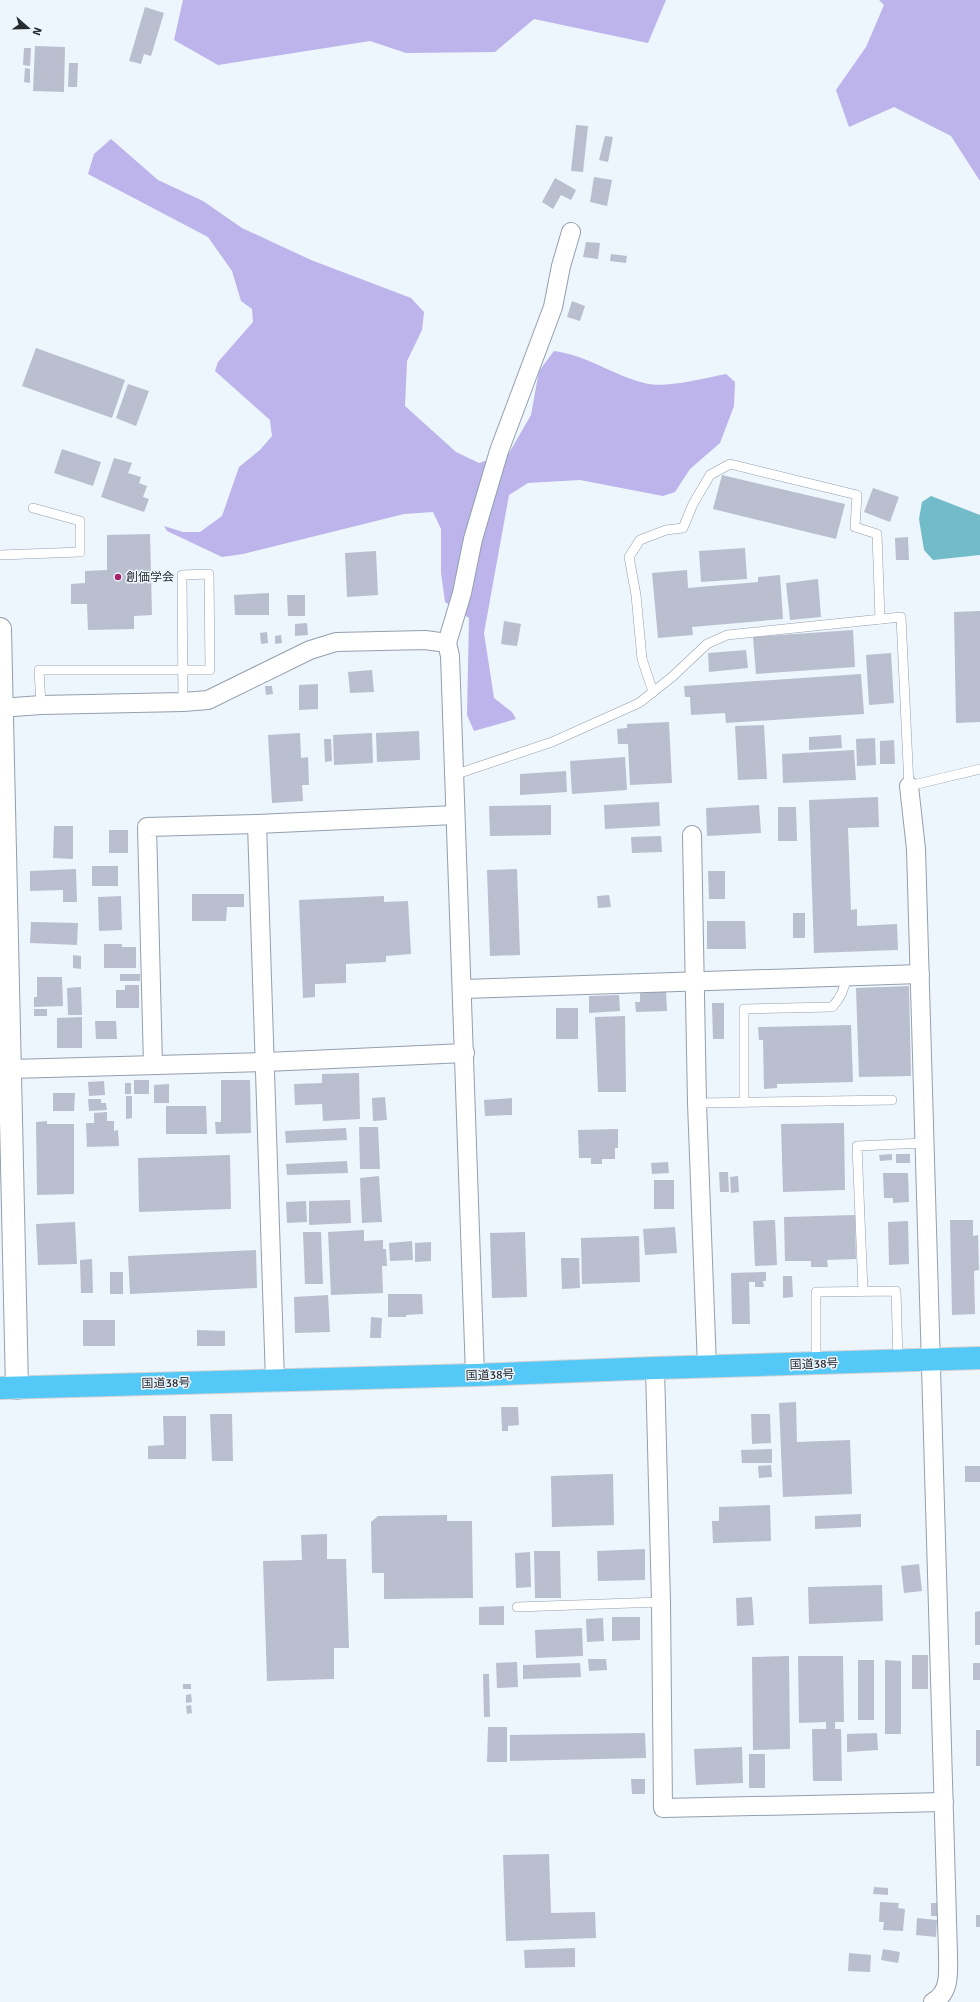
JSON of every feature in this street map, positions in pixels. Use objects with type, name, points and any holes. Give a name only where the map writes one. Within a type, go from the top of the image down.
[{"type":"highway","name":"国道38号","points":[[9,1388],[475,1376],[655,1368],[980,1358]]},
{"type":"street","points":[[475,1376],[463,989],[455,815],[450,656],[447,643],[462,593],[473,539],[498,451],[553,307],[561,266],[572,232]]},
{"type":"street","points":[[0,629],[3,853],[11,1070],[6,1129],[9,1388]]},
{"type":"street","points":[[1,708],[41,705],[183,702],[208,700],[310,650],[336,642],[425,640],[447,643]]},
{"type":"street","points":[[909,786],[916,849],[944,1802],[947,1980],[946,1990],[940,1998],[933,2002]]},
{"type":"street","points":[[153,1066],[147,826],[257,824],[455,815]]},
{"type":"street","points":[[257,824],[266,1062],[275,1381]]},
{"type":"street","points":[[692,835],[697,1103],[707,1367]]},
{"type":"street","points":[[463,989],[920,974]]},
{"type":"street","points":[[11,1070],[266,1062],[465,1053]]},
{"type":"street","points":[[655,1368],[661,1602],[663,1808],[944,1802]]},
{"type":"lane","points":[[653,692],[642,659],[636,595],[629,557],[640,540],[666,530],[683,528],[693,504],[710,475],[730,464],[857,495],[855,527],[877,534],[880,619]]},
{"type":"lane","points":[[0,555],[80,552],[80,522],[33,508]]},
{"type":"lane","points":[[41,705],[39,670],[182,670],[210,670],[209,574],[182,574],[182,670],[183,702]]},
{"type":"lane","points":[[454,775],[552,742],[639,703],[672,677],[707,644],[727,635],[901,617],[909,786],[980,769]]},
{"type":"lane","points":[[744,1102],[744,1009],[832,1007],[840,999],[845,986],[846,976]]},
{"type":"lane","points":[[697,1103],[892,1100]]},
{"type":"lane","points":[[863,1292],[857,1146],[924,1143]]},
{"type":"lane","points":[[816,1364],[816,1292],[896,1291],[898,1361]]},
{"type":"lane","points":[[517,1607],[661,1602]]},
{"type":"shaded area","points":[[183,0],[666,0],[648,43],[534,19],[495,52],[406,53],[370,41],[218,65],[174,40]]},
{"type":"shaded area","points":[[879,0],[980,0],[980,181],[951,136],[894,107],[849,127],[836,90],[866,47],[884,5]]},
{"type":"shaded area","points":[[111,139],[158,180],[203,201],[242,228],[311,260],[411,298],[424,312],[422,330],[407,361],[405,406],[456,452],[479,463],[509,453],[531,415],[539,371],[554,351],[566,353],[644,383],[662,385],[673,384],[726,374],[735,382],[734,406],[720,443],[690,469],[675,492],[663,496],[580,480],[528,483],[509,495],[484,633],[494,698],[512,712],[516,719],[474,731],[467,715],[469,618],[445,602],[441,573],[441,529],[433,512],[404,514],[243,554],[222,557],[167,531],[164,526],[183,532],[200,532],[222,516],[239,467],[260,450],[272,436],[270,420],[215,371],[218,362],[253,322],[252,309],[241,301],[232,271],[208,237],[88,174],[94,154]]},
{"type":"water","points":[[931,496],[980,515],[980,555],[933,560],[924,550],[919,519],[922,502]]},
{"type":"building","points":[[145,7],[164,13],[151,56],[144,54],[141,64],[129,61]]},
{"type":"building","points":[[35,46],[65,47],[64,92],[33,91]]},
{"type":"building","points":[[24,48],[31,48],[30,66],[23,65]]},
{"type":"building","points":[[69,63],[78,63],[77,87],[68,87]]},
{"type":"building","points":[[25,68],[30,69],[30,83],[24,82]]},
{"type":"building","points":[[576,125],[588,126],[583,172],[571,171]]},
{"type":"building","points":[[605,136],[613,137],[608,162],[599,160]]},
{"type":"building","points":[[594,177],[612,180],[607,206],[590,202]]},
{"type":"building","points":[[555,178],[576,190],[571,200],[561,195],[553,209],[542,202]]},
{"type":"building","points":[[586,242],[600,243],[598,259],[583,257]]},
{"type":"building","points":[[611,254],[627,256],[626,263],[610,261]]},
{"type":"building","points":[[572,301],[585,306],[580,321],[567,317]]},
{"type":"building","points":[[36,348],[125,380],[112,418],[22,386]]},
{"type":"building","points":[[128,384],[149,391],[136,426],[116,418]]},
{"type":"building","points":[[62,449],[101,462],[93,486],[54,473]]},
{"type":"building","points":[[114,458],[132,463],[128,473],[141,477],[139,483],[147,486],[143,497],[149,499],[144,512],[101,497]]},
{"type":"building","points":[[722,475],[845,504],[836,539],[713,509]]},
{"type":"building","points":[[873,488],[899,497],[890,522],[864,512]]},
{"type":"building","name":"創価学会","points":[[150,534],[152,615],[134,616],[134,629],[88,630],[87,604],[71,604],[71,584],[85,583],[85,571],[107,570],[107,535]]},
{"type":"building","points":[[908,537],[909,560],[896,560],[895,538]]},
{"type":"building","points":[[745,548],[747,579],[701,582],[699,551]]},
{"type":"building","points":[[376,551],[378,595],[347,597],[345,553]]},
{"type":"building","points":[[687,570],[688,588],[758,582],[758,577],[780,575],[783,619],[692,627],[693,635],[658,638],[652,573]]},
{"type":"building","points":[[818,579],[821,617],[790,620],[786,583]]},
{"type":"building","points":[[269,593],[269,615],[235,615],[234,595]]},
{"type":"building","points":[[287,595],[305,595],[305,616],[288,616]]},
{"type":"building","points":[[980,611],[980,722],[956,723],[954,612]]},
{"type":"building","points":[[504,621],[521,624],[517,646],[501,644]]},
{"type":"building","points":[[307,623],[308,635],[295,636],[295,624]]},
{"type":"building","points":[[853,630],[855,667],[756,674],[753,637]]},
{"type":"building","points":[[267,632],[268,643],[261,644],[260,633]]},
{"type":"building","points":[[281,635],[282,643],[275,644],[275,636]]},
{"type":"building","points":[[746,650],[748,668],[709,672],[708,653]]},
{"type":"building","points":[[891,653],[894,703],[869,705],[866,655]]},
{"type":"building","points":[[372,670],[374,692],[350,693],[348,672]]},
{"type":"building","points":[[861,674],[864,714],[726,723],[725,713],[691,715],[690,697],[685,697],[684,686]]},
{"type":"building","points":[[318,684],[318,709],[299,710],[299,685]]},
{"type":"building","points":[[265,686],[272,686],[273,694],[266,695]]},
{"type":"building","points":[[669,722],[672,783],[630,785],[628,744],[618,744],[617,729],[627,728],[627,724]]},
{"type":"building","points":[[764,725],[767,779],[738,780],[735,726]]},
{"type":"building","points":[[419,731],[420,760],[377,762],[376,733]]},
{"type":"building","points":[[300,733],[301,758],[308,757],[309,785],[302,785],[303,801],[272,803],[268,735]]},
{"type":"building","points":[[372,733],[373,763],[334,765],[333,735]]},
{"type":"building","points":[[841,735],[842,748],[809,750],[809,737]]},
{"type":"building","points":[[875,738],[876,765],[857,766],[856,739]]},
{"type":"building","points":[[324,739],[331,739],[332,761],[325,762]]},
{"type":"building","points":[[894,740],[895,764],[880,764],[880,741]]},
{"type":"building","points":[[854,750],[856,780],[783,783],[782,754]]},
{"type":"building","points":[[625,757],[627,790],[572,794],[570,761]]},
{"type":"building","points":[[566,771],[567,792],[520,795],[520,774]]},
{"type":"building","points":[[878,797],[879,827],[848,828],[851,910],[857,909],[857,926],[897,924],[898,950],[814,953],[809,800]]},
{"type":"building","points":[[659,802],[660,826],[605,829],[604,805]]},
{"type":"building","points":[[551,805],[551,835],[490,836],[489,806]]},
{"type":"building","points":[[759,805],[761,833],[707,836],[706,808]]},
{"type":"building","points":[[778,807],[796,807],[797,841],[778,841]]},
{"type":"building","points":[[54,826],[73,826],[73,859],[53,858]]},
{"type":"building","points":[[109,830],[128,830],[128,853],[109,853]]},
{"type":"building","points":[[661,836],[662,852],[632,853],[631,837]]},
{"type":"building","points":[[92,866],[118,866],[118,886],[92,886]]},
{"type":"building","points":[[76,869],[77,902],[63,902],[63,890],[30,891],[30,871]]},
{"type":"building","points":[[517,869],[520,955],[490,956],[487,870]]},
{"type":"building","points":[[708,871],[725,871],[725,899],[709,899]]},
{"type":"building","points":[[192,894],[244,894],[244,907],[227,907],[226,921],[192,921]]},
{"type":"building","points":[[609,895],[611,907],[598,908],[597,896]]},
{"type":"building","points":[[121,896],[122,930],[99,931],[98,897]]},
{"type":"building","points":[[384,896],[384,902],[408,901],[411,954],[386,956],[386,962],[346,964],[346,983],[315,984],[315,997],[303,998],[299,900]]},
{"type":"building","points":[[793,913],[805,913],[805,938],[793,938]]},
{"type":"building","points":[[707,921],[745,921],[746,949],[707,949]]},
{"type":"building","points":[[31,922],[78,923],[77,945],[30,943]]},
{"type":"building","points":[[104,944],[122,944],[122,947],[136,947],[136,968],[104,968]]},
{"type":"building","points":[[73,955],[81,956],[81,969],[73,968]]},
{"type":"building","points":[[120,974],[140,974],[140,981],[120,981]]},
{"type":"building","points":[[37,977],[62,977],[63,1006],[34,1007],[34,997],[37,997]]},
{"type":"building","points":[[125,985],[139,985],[139,1008],[116,1008],[116,990],[125,990]]},
{"type":"building","points":[[909,986],[911,1076],[859,1077],[856,988]]},
{"type":"building","points":[[81,987],[82,1015],[68,1015],[67,988]]},
{"type":"building","points":[[666,991],[667,1011],[636,1012],[635,1002],[640,1002],[640,992]]},
{"type":"building","points":[[619,995],[620,1011],[589,1013],[589,996]]},
{"type":"building","points":[[712,1003],[724,1003],[724,1039],[713,1039]]},
{"type":"building","points":[[556,1008],[578,1008],[578,1039],[556,1039]]},
{"type":"building","points":[[34,1009],[47,1009],[47,1016],[34,1016]]},
{"type":"building","points":[[625,1016],[626,1092],[598,1092],[595,1017]]},
{"type":"building","points":[[82,1017],[82,1048],[57,1048],[57,1018]]},
{"type":"building","points":[[95,1021],[116,1021],[117,1039],[96,1039]]},
{"type":"building","points":[[851,1025],[853,1082],[777,1084],[777,1088],[764,1089],[763,1040],[759,1040],[758,1027]]},
{"type":"building","points":[[359,1073],[360,1119],[323,1121],[322,1104],[295,1105],[294,1084],[322,1083],[322,1074]]},
{"type":"building","points":[[134,1080],[149,1080],[149,1094],[134,1094]]},
{"type":"building","points":[[221,1080],[250,1080],[251,1133],[216,1134],[215,1122],[221,1122]]},
{"type":"building","points":[[104,1081],[105,1095],[89,1096],[88,1082]]},
{"type":"building","points":[[125,1083],[131,1083],[131,1094],[125,1094]]},
{"type":"building","points":[[169,1084],[169,1103],[154,1103],[154,1085]]},
{"type":"building","points":[[53,1093],[75,1093],[74,1111],[53,1111]]},
{"type":"building","points":[[126,1096],[132,1096],[132,1118],[126,1119]]},
{"type":"building","points":[[385,1097],[387,1120],[373,1121],[372,1098]]},
{"type":"building","points":[[512,1098],[512,1115],[485,1116],[484,1100]]},
{"type":"building","points":[[88,1099],[101,1099],[101,1103],[106,1103],[107,1110],[89,1111]]},
{"type":"building","points":[[166,1106],[206,1106],[207,1134],[166,1134]]},
{"type":"building","points":[[107,1112],[107,1121],[114,1121],[114,1131],[118,1130],[119,1146],[87,1147],[86,1123],[94,1123],[94,1113]]},
{"type":"building","points":[[47,1121],[47,1124],[74,1124],[74,1194],[37,1195],[36,1122]]},
{"type":"building","points":[[844,1123],[845,1190],[783,1192],[781,1124]]},
{"type":"building","points":[[359,1127],[378,1127],[380,1169],[360,1169]]},
{"type":"building","points":[[346,1128],[347,1140],[286,1143],[285,1131]]},
{"type":"building","points":[[618,1129],[618,1148],[615,1148],[615,1159],[602,1159],[602,1164],[591,1164],[591,1158],[579,1158],[578,1130]]},
{"type":"building","points":[[892,1154],[892,1160],[880,1161],[879,1155]]},
{"type":"building","points":[[896,1154],[910,1154],[910,1163],[896,1163]]},
{"type":"building","points":[[230,1155],[231,1209],[139,1212],[138,1158]]},
{"type":"building","points":[[347,1161],[348,1173],[287,1175],[286,1164]]},
{"type":"building","points":[[668,1162],[669,1173],[652,1174],[651,1163]]},
{"type":"building","points":[[719,1172],[728,1172],[729,1192],[720,1192]]},
{"type":"building","points":[[883,1173],[908,1173],[909,1202],[893,1203],[893,1198],[884,1198]]},
{"type":"building","points":[[379,1176],[382,1222],[362,1223],[360,1178]]},
{"type":"building","points":[[738,1176],[739,1192],[731,1193],[730,1177]]},
{"type":"building","points":[[654,1180],[674,1180],[674,1209],[654,1209]]},
{"type":"building","points":[[350,1200],[351,1223],[309,1225],[309,1201]]},
{"type":"building","points":[[306,1201],[307,1222],[287,1223],[286,1202]]},
{"type":"building","points":[[855,1215],[856,1259],[827,1260],[828,1267],[811,1267],[811,1261],[785,1261],[784,1217]]},
{"type":"building","points":[[775,1220],[777,1265],[755,1266],[753,1221]]},
{"type":"building","points":[[950,1220],[973,1220],[973,1236],[978,1235],[979,1270],[974,1271],[975,1314],[952,1315]]},
{"type":"building","points":[[908,1221],[909,1264],[889,1265],[888,1222]]},
{"type":"building","points":[[75,1222],[77,1264],[38,1265],[36,1224]]},
{"type":"building","points":[[675,1227],[677,1253],[645,1255],[643,1229]]},
{"type":"building","points":[[364,1230],[364,1241],[383,1240],[383,1249],[386,1249],[387,1266],[382,1266],[383,1293],[331,1295],[328,1232]]},
{"type":"building","points":[[303,1232],[321,1232],[323,1284],[305,1284]]},
{"type":"building","points":[[525,1232],[527,1297],[492,1298],[490,1233]]},
{"type":"building","points":[[639,1236],[640,1282],[582,1284],[581,1238]]},
{"type":"building","points":[[412,1241],[413,1260],[390,1261],[389,1243]]},
{"type":"building","points":[[431,1242],[431,1261],[415,1262],[415,1243]]},
{"type":"building","points":[[256,1250],[257,1288],[130,1294],[128,1256]]},
{"type":"building","points":[[561,1258],[579,1258],[580,1288],[562,1289]]},
{"type":"building","points":[[92,1259],[93,1293],[81,1293],[80,1260]]},
{"type":"building","points":[[110,1272],[123,1272],[123,1294],[110,1294]]},
{"type":"building","points":[[766,1272],[766,1281],[763,1281],[764,1287],[755,1287],[755,1282],[749,1282],[750,1324],[732,1324],[731,1273]]},
{"type":"building","points":[[783,1276],[792,1276],[793,1297],[783,1298]]},
{"type":"building","points":[[388,1294],[422,1294],[423,1314],[406,1315],[406,1317],[388,1317]]},
{"type":"building","points":[[328,1295],[330,1332],[295,1333],[294,1297]]},
{"type":"building","points":[[371,1317],[382,1318],[381,1338],[370,1338]]},
{"type":"building","points":[[83,1320],[115,1320],[115,1346],[83,1346]]},
{"type":"building","points":[[197,1330],[225,1331],[225,1346],[197,1346]]},
{"type":"building","points":[[796,1402],[797,1442],[850,1440],[852,1494],[783,1497],[779,1403]]},
{"type":"building","points":[[501,1407],[518,1407],[519,1425],[508,1426],[508,1431],[502,1431]]},
{"type":"building","points":[[210,1414],[232,1414],[233,1461],[212,1461]]},
{"type":"building","points":[[751,1414],[770,1414],[771,1443],[752,1444]]},
{"type":"building","points":[[163,1416],[186,1416],[186,1459],[148,1459],[148,1446],[164,1445]]},
{"type":"building","points":[[772,1449],[772,1463],[742,1463],[741,1450]]},
{"type":"building","points":[[771,1465],[772,1477],[759,1478],[758,1466]]},
{"type":"building","points":[[965,1466],[980,1466],[980,1482],[965,1482]]},
{"type":"building","points":[[613,1474],[614,1525],[552,1527],[551,1476]]},
{"type":"building","points":[[770,1505],[771,1541],[713,1543],[712,1521],[719,1521],[719,1507]]},
{"type":"building","points":[[861,1514],[861,1527],[815,1529],[815,1516]]},
{"type":"building","points":[[447,1515],[447,1521],[472,1521],[473,1598],[384,1599],[384,1573],[372,1573],[371,1522],[378,1516]]},
{"type":"building","points":[[327,1534],[327,1559],[346,1559],[349,1648],[334,1648],[334,1679],[267,1681],[263,1561],[302,1560],[301,1535]]},
{"type":"building","points":[[645,1549],[645,1580],[598,1581],[597,1551]]},
{"type":"building","points":[[534,1551],[560,1551],[561,1598],[535,1598]]},
{"type":"building","points":[[530,1552],[531,1587],[516,1588],[515,1553]]},
{"type":"building","points":[[919,1564],[922,1591],[904,1593],[901,1566]]},
{"type":"building","points":[[882,1585],[883,1621],[809,1624],[808,1587]]},
{"type":"building","points":[[752,1597],[754,1625],[737,1626],[736,1598]]},
{"type":"building","points":[[504,1606],[504,1625],[479,1625],[479,1607]]},
{"type":"building","points":[[980,1611],[980,1645],[975,1645],[975,1612]]},
{"type":"building","points":[[612,1617],[640,1617],[640,1640],[612,1641]]},
{"type":"building","points":[[603,1618],[604,1641],[587,1642],[586,1619]]},
{"type":"building","points":[[582,1628],[583,1656],[536,1658],[535,1630]]},
{"type":"building","points":[[912,1655],[928,1655],[928,1689],[912,1689]]},
{"type":"building","points":[[789,1656],[790,1749],[753,1750],[752,1657]]},
{"type":"building","points":[[798,1656],[843,1656],[844,1722],[835,1722],[835,1729],[841,1729],[842,1781],[813,1781],[812,1729],[826,1729],[826,1722],[799,1723]]},
{"type":"building","points":[[588,1659],[606,1659],[607,1670],[589,1671]]},
{"type":"building","points":[[858,1660],[874,1660],[874,1720],[858,1720]]},
{"type":"building","points":[[885,1660],[901,1661],[901,1734],[885,1734]]},
{"type":"building","points":[[517,1662],[518,1687],[497,1688],[496,1663]]},
{"type":"building","points":[[580,1663],[581,1677],[523,1679],[523,1665]]},
{"type":"building","points":[[973,1663],[980,1663],[980,1680],[973,1680]]},
{"type":"building","points":[[483,1674],[489,1674],[490,1717],[484,1717]]},
{"type":"building","points":[[183,1684],[191,1684],[191,1689],[183,1689]]},
{"type":"building","points":[[191,1694],[192,1702],[186,1703],[186,1695]]},
{"type":"building","points":[[191,1705],[192,1713],[187,1714],[186,1706]]},
{"type":"building","points":[[488,1727],[507,1727],[507,1762],[487,1762]]},
{"type":"building","points":[[976,1730],[980,1730],[980,1766],[976,1766]]},
{"type":"building","points":[[645,1733],[646,1758],[510,1761],[510,1735]]},
{"type":"building","points":[[877,1733],[878,1750],[847,1752],[847,1734]]},
{"type":"building","points":[[742,1747],[743,1783],[696,1785],[694,1749]]},
{"type":"building","points":[[749,1754],[765,1754],[765,1788],[749,1788]]},
{"type":"building","points":[[631,1779],[645,1779],[645,1794],[632,1794]]},
{"type":"building","points":[[549,1854],[551,1913],[595,1912],[596,1938],[506,1941],[503,1855]]},
{"type":"building","points":[[874,1887],[888,1888],[888,1895],[873,1894]]},
{"type":"building","points":[[880,1902],[899,1903],[898,1908],[905,1909],[903,1931],[883,1930],[884,1922],[879,1922]]},
{"type":"building","points":[[931,1903],[938,1903],[937,1916],[931,1916]]},
{"type":"building","points":[[976,1915],[980,1915],[980,1927],[976,1927]]},
{"type":"building","points":[[917,1918],[937,1920],[936,1937],[916,1935]]},
{"type":"building","points":[[575,1948],[575,1967],[525,1968],[524,1950]]},
{"type":"building","points":[[883,1949],[900,1952],[898,1963],[881,1960]]},
{"type":"building","points":[[849,1953],[871,1955],[870,1972],[848,1971]]},
{"type":"place","name":"創価学会","points":[[118,577]]}]
